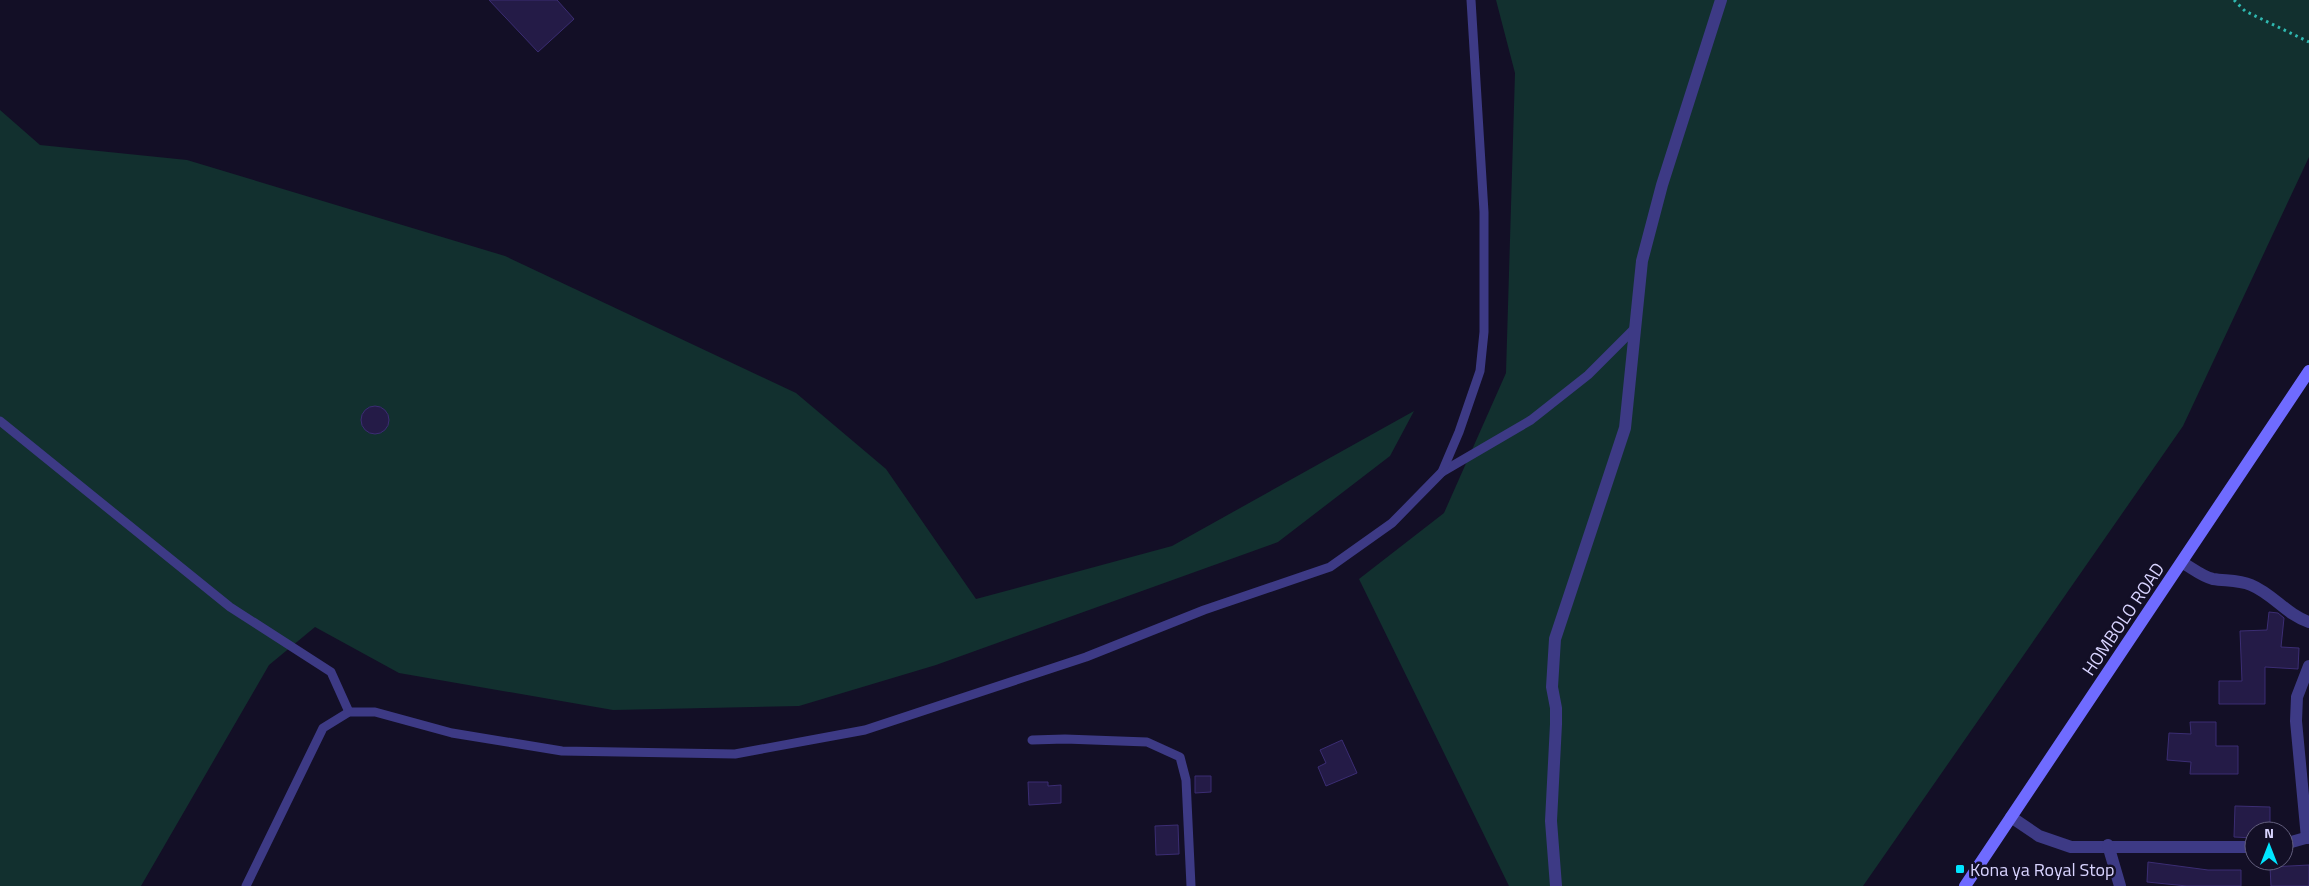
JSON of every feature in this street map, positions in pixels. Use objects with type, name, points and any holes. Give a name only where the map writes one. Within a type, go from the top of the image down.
[{"type":"street","points":[[1556,886],[1551,821],[1556,724],[1556,708],[1552,687],[1555,640],[1625,428],[1642,261],[1662,185],[1721,0]]},
{"type":"street","name":"HOMBOLO ROAD","points":[[1965,886],[2309,372]]},
{"type":"street","points":[[2182,563],[2212,579],[2231,579],[2251,585],[2273,599],[2297,619],[2309,622]]},
{"type":"street","points":[[2294,842],[2308,838],[2296,721],[2297,697],[2309,666]]},
{"type":"street","points":[[2011,817],[2039,836],[2071,847],[2108,845],[2244,847]]},
{"type":"street","points":[[2108,845],[2120,886]]},
{"type":"lane","points":[[1442,472],[1459,432],[1480,371],[1484,332],[1484,212],[1471,0]]},
{"type":"lane","points":[[246,886],[323,728],[349,712],[375,712],[452,733],[562,751],[734,754],[865,730],[1086,657],[1204,610],[1330,567],[1392,523],[1442,472],[1531,420],[1588,375],[1634,329]]},
{"type":"lane","points":[[0,421],[230,607],[331,672],[349,712]]},
{"type":"lane","points":[[1032,740],[1065,739],[1147,742],[1180,757],[1186,780],[1191,886]]},
{"type":"path","points":[[2234,0],[2244,11],[2309,42]]},
{"type":"green space","points":[[1496,0],[2309,0],[2309,157],[2183,426],[1863,886],[1509,886],[1359,579],[1444,513],[1506,373],[1515,73]]},
{"type":"green space","points":[[0,110],[40,145],[187,160],[505,256],[796,393],[886,469],[976,599],[1172,546],[1414,411],[1390,456],[1278,542],[936,665],[799,706],[613,710],[399,673],[315,627],[269,665],[141,886],[0,886]]},
{"type":"building","points":[[489,0],[557,0],[574,19],[538,52]]},
{"type":"building","points":[[375,406],[385,410],[389,420],[385,430],[375,434],[365,430],[361,420],[365,410]]},
{"type":"building","points":[[2269,612],[2278,613],[2284,618],[2281,647],[2299,648],[2298,669],[2265,667],[2265,704],[2219,704],[2219,681],[2242,681],[2240,631],[2267,630]]},
{"type":"building","points":[[2190,722],[2216,722],[2216,746],[2238,746],[2238,774],[2190,774],[2191,762],[2167,760],[2169,733],[2191,734]]},
{"type":"building","points":[[1342,740],[1357,773],[1326,786],[1318,767],[1326,763],[1320,750]]},
{"type":"building","points":[[1195,776],[1211,776],[1211,792],[1195,793]]},
{"type":"building","points":[[1028,782],[1048,782],[1048,786],[1061,785],[1061,803],[1029,805]]},
{"type":"building","points":[[2235,806],[2270,807],[2270,821],[2244,821],[2244,838],[2234,837]]},
{"type":"building","points":[[1178,825],[1179,854],[1156,855],[1155,826]]},
{"type":"building","points":[[2148,862],[2208,870],[2241,870],[2241,886],[2187,886],[2147,882]]},
{"type":"building","points":[[2309,865],[2309,886],[2271,886],[2270,871],[2294,871],[2294,866]]},
{"type":"place","name":"Kona ya Royal Stop","points":[[1960,869]]}]
